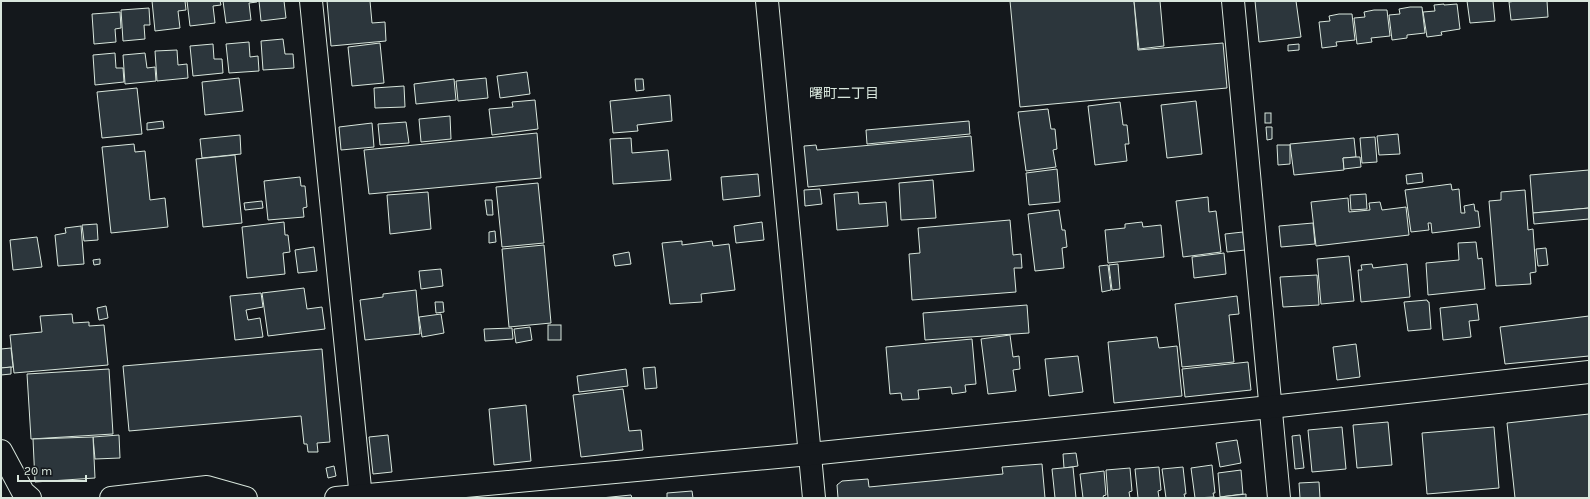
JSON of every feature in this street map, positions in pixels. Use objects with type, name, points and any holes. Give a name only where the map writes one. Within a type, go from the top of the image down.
[{"type":"street","points":[[311,1],[361,497]]},
{"type":"street","points":[[767,1],[814,498]]},
{"type":"street","points":[[1233,1],[1279,498]]},
{"type":"street","points":[[336,498],[361,497],[810,454],[1270,407],[1589,372]]},
{"type":"street","points":[[1,451],[23,492],[30,498]]},
{"type":"street","points":[[111,498],[206,487],[246,498]]},
{"type":"building","points":[[152,1],[185,1],[186,10],[178,11],[180,28],[155,31]]},
{"type":"building","points":[[187,1],[220,1],[221,5],[213,6],[215,23],[190,26]]},
{"type":"building","points":[[223,1],[257,2],[249,3],[251,20],[226,23]]},
{"type":"building","points":[[259,1],[284,1],[286,18],[261,21]]},
{"type":"building","points":[[327,1],[370,1],[372,23],[385,22],[386,41],[331,46]]},
{"type":"building","points":[[1010,1],[1134,1],[1138,50],[1223,43],[1227,88],[1020,107]]},
{"type":"building","points":[[1134,1],[1160,1],[1164,46],[1139,49]]},
{"type":"building","points":[[1255,1],[1296,1],[1301,37],[1259,42]]},
{"type":"building","points":[[1467,1],[1493,1],[1495,21],[1470,23]]},
{"type":"building","points":[[1547,1],[1548,17],[1511,20],[1509,2]]},
{"type":"building","points":[[1457,4],[1460,29],[1441,32],[1442,35],[1427,37],[1423,12],[1435,11],[1434,5]]},
{"type":"building","points":[[1422,7],[1425,33],[1407,35],[1407,38],[1392,40],[1389,15],[1400,14],[1399,9]]},
{"type":"building","points":[[149,8],[150,25],[144,25],[145,39],[123,41],[121,10]]},
{"type":"building","points":[[1387,10],[1390,36],[1371,38],[1372,42],[1357,44],[1354,18],[1365,17],[1364,12]]},
{"type":"building","points":[[120,12],[121,28],[115,29],[116,42],[94,44],[92,14]]},
{"type":"building","points":[[1352,14],[1355,40],[1336,42],[1337,46],[1322,48],[1319,22],[1330,21],[1329,16]]},
{"type":"building","points":[[283,39],[285,54],[293,54],[294,68],[263,70],[261,41]]},
{"type":"building","points":[[249,42],[250,57],[258,56],[259,71],[229,73],[226,44]]},
{"type":"building","points":[[380,43],[384,83],[352,86],[348,47]]},
{"type":"building","points":[[213,44],[214,59],[222,59],[223,73],[193,76],[190,46]]},
{"type":"building","points":[[1299,44],[1299,50],[1288,51],[1288,45]]},
{"type":"building","points":[[177,50],[178,65],[187,64],[188,78],[157,81],[155,51]]},
{"type":"building","points":[[115,53],[116,68],[123,68],[124,82],[95,85],[93,55]]},
{"type":"building","points":[[145,53],[147,68],[155,67],[156,81],[125,84],[123,55]]},
{"type":"building","points":[[527,72],[530,94],[500,98],[497,76]]},
{"type":"building","points":[[239,78],[243,111],[205,115],[202,82]]},
{"type":"building","points":[[486,78],[488,98],[458,101],[456,81]]},
{"type":"building","points":[[454,79],[456,100],[416,104],[414,84]]},
{"type":"building","points":[[635,79],[643,79],[644,90],[636,91]]},
{"type":"building","points":[[404,86],[405,107],[375,108],[374,88]]},
{"type":"building","points":[[137,88],[142,134],[102,138],[97,92]]},
{"type":"building","points":[[670,95],[672,121],[637,125],[638,131],[613,133],[610,101]]},
{"type":"building","points":[[535,100],[538,129],[492,135],[489,109],[513,107],[512,102]]},
{"type":"building","points":[[1196,101],[1202,154],[1167,158],[1161,105]]},
{"type":"building","points":[[1120,102],[1123,125],[1127,125],[1129,144],[1125,144],[1127,161],[1095,165],[1088,106]]},
{"type":"building","points":[[1048,109],[1051,129],[1055,129],[1057,149],[1053,150],[1056,167],[1026,171],[1018,112]]},
{"type":"building","points":[[1265,113],[1271,113],[1271,123],[1265,123]]},
{"type":"building","points":[[450,116],[451,139],[421,142],[419,119]]},
{"type":"building","points":[[163,121],[164,128],[147,130],[147,123]]},
{"type":"building","points":[[969,121],[970,134],[867,144],[866,130]]},
{"type":"building","points":[[406,122],[409,143],[380,145],[378,124]]},
{"type":"building","points":[[372,123],[374,147],[341,150],[339,127]]},
{"type":"building","points":[[1266,127],[1272,127],[1272,139],[1267,140]]},
{"type":"building","points":[[537,133],[541,178],[369,194],[364,150]]},
{"type":"building","points":[[1398,134],[1400,154],[1379,155],[1377,136]]},
{"type":"building","points":[[240,135],[241,154],[202,158],[200,139]]},
{"type":"building","points":[[971,136],[974,171],[808,187],[804,146],[816,145],[817,150]]},
{"type":"building","points":[[1375,137],[1377,162],[1362,163],[1360,138]]},
{"type":"building","points":[[631,138],[632,153],[668,150],[671,180],[613,184],[610,139]]},
{"type":"building","points":[[1354,138],[1356,157],[1343,158],[1344,170],[1294,175],[1290,144]]},
{"type":"building","points":[[134,144],[135,152],[145,151],[150,200],[165,198],[168,227],[111,233],[102,147]]},
{"type":"building","points":[[1277,145],[1290,145],[1290,164],[1278,165]]},
{"type":"building","points":[[235,155],[242,223],[203,227],[196,159]]},
{"type":"building","points":[[1360,157],[1361,167],[1344,169],[1343,158]]},
{"type":"building","points":[[1057,169],[1060,202],[1029,205],[1026,173]]},
{"type":"building","points":[[1589,170],[1589,208],[1533,213],[1530,175]]},
{"type":"building","points":[[1422,173],[1423,182],[1407,184],[1406,175]]},
{"type":"building","points":[[758,174],[760,196],[723,200],[721,177]]},
{"type":"building","points":[[300,177],[301,186],[305,186],[307,207],[303,208],[304,217],[268,220],[264,181]]},
{"type":"building","points":[[933,180],[936,218],[901,220],[899,183]]},
{"type":"building","points":[[538,183],[544,243],[502,247],[496,187]]},
{"type":"building","points":[[1451,184],[1452,190],[1459,189],[1461,213],[1465,213],[1464,206],[1474,204],[1475,211],[1478,211],[1480,227],[1432,233],[1431,223],[1428,223],[1429,230],[1411,232],[1405,190]]},
{"type":"building","points":[[820,189],[822,204],[805,206],[804,190]]},
{"type":"building","points":[[1525,190],[1528,230],[1533,229],[1536,272],[1530,273],[1531,284],[1496,286],[1489,201],[1501,200],[1501,192]]},
{"type":"building","points":[[428,192],[431,229],[390,234],[387,195]]},
{"type":"building","points":[[858,192],[859,204],[886,202],[888,226],[837,230],[834,194]]},
{"type":"building","points":[[1366,194],[1367,209],[1351,210],[1350,195]]},
{"type":"building","points":[[1208,197],[1209,212],[1216,211],[1221,252],[1183,257],[1176,201]]},
{"type":"building","points":[[1348,198],[1349,212],[1370,210],[1369,203],[1380,202],[1382,210],[1406,207],[1409,235],[1316,246],[1311,202]]},
{"type":"building","points":[[485,200],[492,200],[493,215],[487,215]]},
{"type":"building","points":[[262,201],[263,208],[245,210],[244,203]]},
{"type":"building","points":[[1589,208],[1589,219],[1534,224],[1533,213]]},
{"type":"building","points":[[1059,210],[1062,230],[1065,230],[1067,247],[1062,248],[1064,268],[1035,271],[1028,214]]},
{"type":"building","points":[[1010,220],[1013,255],[1021,254],[1022,268],[1014,268],[1016,292],[912,300],[909,254],[920,253],[918,228]]},
{"type":"building","points":[[284,222],[285,235],[288,235],[290,252],[283,253],[285,274],[247,278],[242,227]]},
{"type":"building","points":[[762,222],[764,240],[736,243],[734,226]]},
{"type":"building","points":[[1142,222],[1143,227],[1161,225],[1164,257],[1108,263],[1105,230],[1125,228],[1125,224]]},
{"type":"building","points":[[1313,223],[1315,244],[1281,247],[1279,226]]},
{"type":"building","points":[[97,224],[98,240],[84,241],[82,225]]},
{"type":"building","points":[[81,226],[84,264],[58,266],[55,235],[66,233],[65,228]]},
{"type":"building","points":[[495,231],[496,242],[489,243],[489,232]]},
{"type":"building","points":[[1243,232],[1245,250],[1227,252],[1225,234]]},
{"type":"building","points":[[37,237],[42,267],[13,270],[10,240]]},
{"type":"building","points":[[682,241],[682,245],[712,241],[713,246],[729,244],[735,290],[701,294],[702,302],[670,304],[662,243]]},
{"type":"building","points":[[1476,242],[1478,259],[1482,258],[1485,289],[1428,295],[1426,263],[1459,260],[1458,243]]},
{"type":"building","points":[[544,245],[551,323],[509,327],[502,249]]},
{"type":"building","points":[[314,247],[317,271],[298,273],[295,250]]},
{"type":"building","points":[[1546,248],[1548,265],[1538,266],[1536,249]]},
{"type":"building","points":[[629,252],[631,264],[615,266],[613,255]]},
{"type":"building","points":[[1224,253],[1226,274],[1194,278],[1192,257]]},
{"type":"building","points":[[1349,256],[1354,301],[1321,304],[1317,259]]},
{"type":"building","points":[[100,259],[100,264],[94,265],[93,260]]},
{"type":"building","points":[[1118,264],[1120,289],[1112,290],[1109,265]]},
{"type":"building","points":[[1372,264],[1373,268],[1407,264],[1410,297],[1361,302],[1358,270],[1362,270],[1361,265]]},
{"type":"building","points":[[1108,265],[1111,290],[1102,292],[1099,266]]},
{"type":"building","points":[[441,269],[443,286],[421,289],[419,271]]},
{"type":"building","points":[[1317,275],[1319,305],[1283,307],[1280,277]]},
{"type":"building","points":[[304,288],[307,309],[322,307],[325,329],[268,336],[262,293]]},
{"type":"building","points":[[416,290],[420,334],[365,340],[360,300],[383,297],[383,294]]},
{"type":"building","points":[[261,293],[263,307],[246,310],[248,320],[260,318],[263,337],[235,340],[230,296]]},
{"type":"building","points":[[1237,296],[1239,314],[1229,315],[1234,362],[1182,367],[1175,304]]},
{"type":"building","points":[[1427,300],[1429,302],[1431,329],[1408,331],[1404,302]]},
{"type":"building","points":[[435,302],[443,302],[444,312],[436,313]]},
{"type":"building","points":[[1477,304],[1479,320],[1469,321],[1471,337],[1443,340],[1440,308]]},
{"type":"building","points":[[1027,305],[1029,333],[925,340],[923,313]]},
{"type":"building","points":[[106,306],[108,318],[99,320],[97,308]]},
{"type":"building","points":[[72,314],[73,323],[89,322],[89,326],[104,325],[108,365],[14,373],[10,335],[42,332],[40,316]]},
{"type":"building","points":[[441,314],[444,333],[422,337],[419,317]]},
{"type":"building","points":[[1589,316],[1589,356],[1505,364],[1500,327]]},
{"type":"building","points":[[548,325],[561,325],[561,340],[548,340]]},
{"type":"building","points":[[530,327],[532,340],[516,343],[514,329]]},
{"type":"building","points":[[512,328],[513,339],[485,341],[484,329]]},
{"type":"building","points":[[1010,335],[1013,357],[1019,356],[1020,369],[1013,370],[1016,391],[988,394],[981,339]]},
{"type":"building","points":[[1157,337],[1159,348],[1177,346],[1182,396],[1114,403],[1108,342]]},
{"type":"building","points":[[972,339],[976,384],[965,385],[966,392],[952,394],[951,387],[918,390],[919,399],[902,400],[901,393],[890,394],[886,347]]},
{"type":"building","points":[[1356,344],[1360,377],[1337,380],[1333,347]]},
{"type":"building","points":[[11,348],[13,367],[1,368],[1,349]]},
{"type":"building","points":[[322,349],[330,442],[317,443],[318,452],[308,452],[307,444],[304,444],[301,416],[129,431],[123,366]]},
{"type":"building","points":[[1078,356],[1083,392],[1049,396],[1045,359]]},
{"type":"building","points":[[1248,362],[1251,390],[1185,397],[1182,369]]},
{"type":"building","points":[[11,367],[11,374],[1,375],[1,368]]},
{"type":"building","points":[[655,367],[657,388],[645,389],[643,368]]},
{"type":"building","points":[[109,369],[113,434],[31,439],[27,374]]},
{"type":"building","points":[[626,369],[628,386],[579,392],[577,376]]},
{"type":"building","points":[[623,389],[629,431],[641,430],[643,450],[581,457],[573,395]]},
{"type":"building","points":[[526,405],[531,461],[494,465],[489,409]]},
{"type":"building","points":[[1589,414],[1589,498],[1515,498],[1507,423]]},
{"type":"building","points":[[1388,422],[1392,465],[1357,468],[1353,425]]},
{"type":"building","points":[[1342,427],[1346,469],[1312,472],[1308,430]]},
{"type":"building","points":[[1494,427],[1499,488],[1427,494],[1422,433]]},
{"type":"building","points":[[119,435],[120,458],[95,459],[93,437]]},
{"type":"building","points":[[388,435],[392,472],[373,474],[369,437]]},
{"type":"building","points":[[1300,435],[1304,468],[1295,469],[1292,436]]},
{"type":"building","points":[[93,437],[95,478],[35,482],[33,439]]},
{"type":"building","points":[[1237,440],[1241,463],[1220,467],[1216,443]]},
{"type":"building","points":[[1076,453],[1078,466],[1064,468],[1063,454]]},
{"type":"building","points":[[1042,464],[1045,498],[838,498],[837,485],[842,481],[868,479],[869,487],[1003,474],[1002,467]]},
{"type":"building","points":[[1212,465],[1215,493],[1213,493],[1214,497],[1195,498],[1191,468]]},
{"type":"building","points":[[334,466],[336,476],[328,478],[326,468]]},
{"type":"building","points":[[1073,467],[1076,498],[1055,498],[1052,469]]},
{"type":"building","points":[[1159,467],[1161,490],[1158,491],[1159,498],[1138,498],[1135,469]]},
{"type":"building","points":[[1183,467],[1186,494],[1184,494],[1185,498],[1166,498],[1162,469]]},
{"type":"building","points":[[1130,468],[1132,491],[1129,492],[1130,498],[1108,498],[1106,470]]},
{"type":"building","points":[[1241,470],[1243,494],[1220,497],[1218,473]]},
{"type":"building","points":[[1104,471],[1106,495],[1103,496],[1104,498],[1083,498],[1080,474]]},
{"type":"building","points":[[1319,482],[1320,498],[1300,498],[1299,483]]},
{"type":"building","points":[[692,491],[693,498],[667,498],[667,493]]},
{"type":"building","points":[[1246,494],[1246,498],[1220,498],[1220,497]]},
{"type":"building","points":[[631,495],[632,498],[601,498]]},
{"type":"district","name":"曙町二丁目","points":[[844,93]]}]
